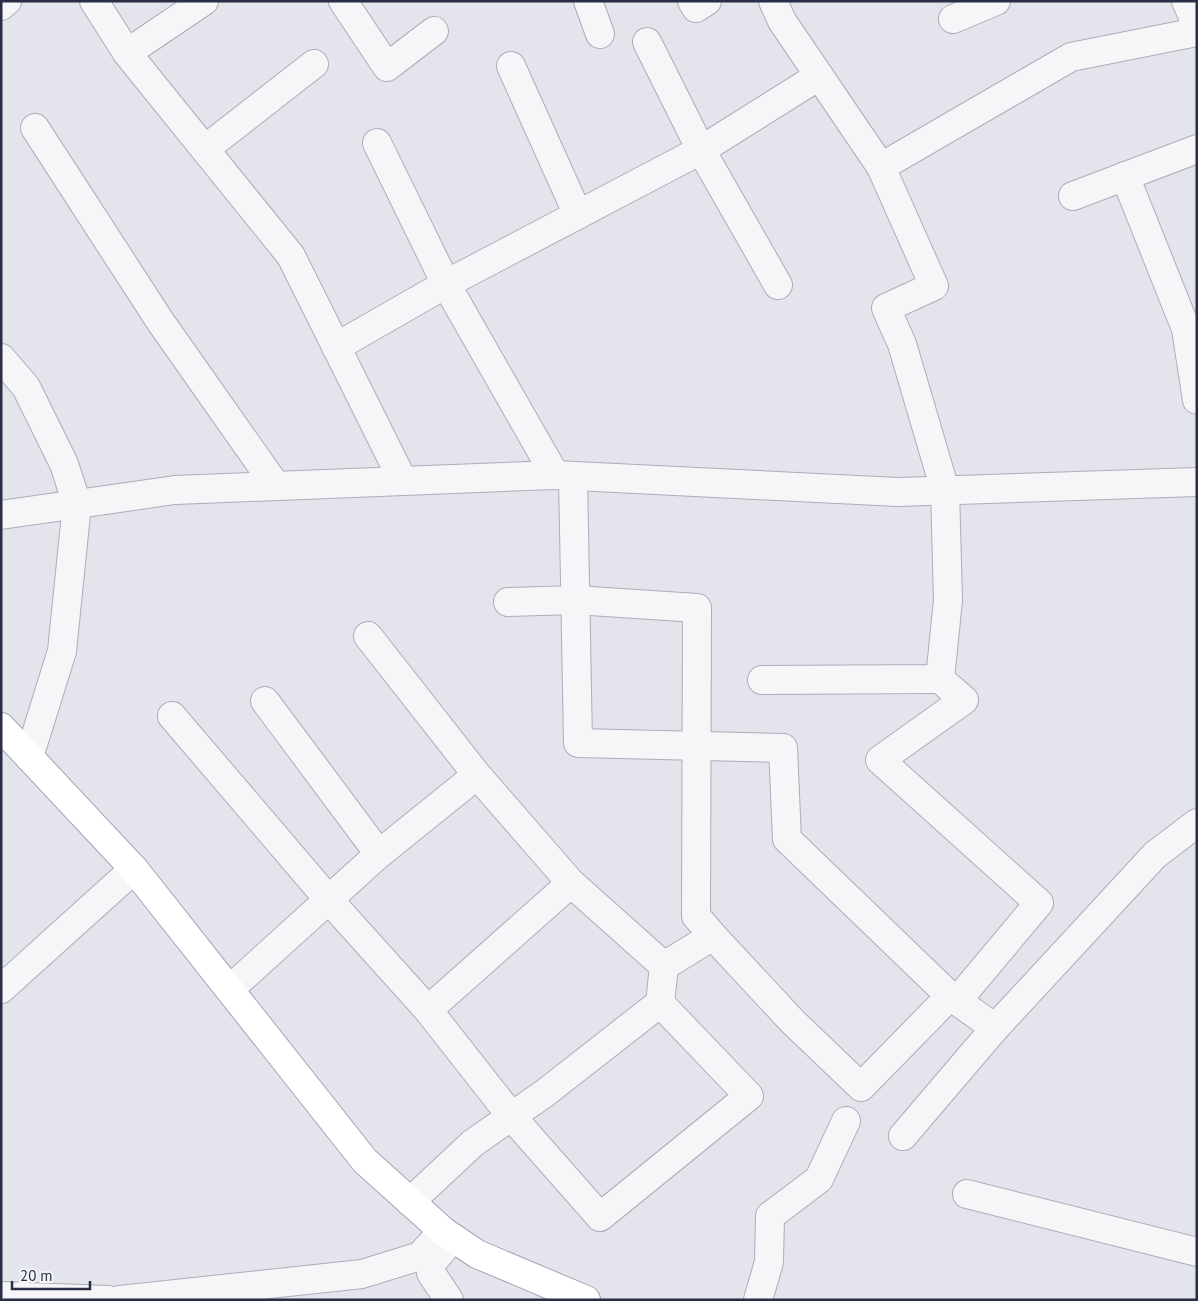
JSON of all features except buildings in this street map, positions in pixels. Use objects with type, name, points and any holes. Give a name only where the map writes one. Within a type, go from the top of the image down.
[{"type":"main road","points":[[1,727],[134,869],[365,1161],[448,1234],[477,1254],[586,1300]]},
{"type":"street","points":[[1,6],[7,1]]},
{"type":"street","points":[[94,1],[128,53],[291,256],[403,481]]},
{"type":"street","points":[[128,53],[204,1]]},
{"type":"street","points":[[343,1],[387,67],[434,31]]},
{"type":"street","points":[[588,1],[600,34]]},
{"type":"street","points":[[692,1],[696,8],[707,1]]},
{"type":"street","points":[[773,1],[782,20],[880,167],[934,286],[886,308],[902,344],[945,490],[948,600],[940,679]]},
{"type":"street","points":[[953,19],[996,1]]},
{"type":"street","points":[[1186,1],[1197,26]]},
{"type":"street","points":[[880,167],[1071,57],[1197,32]]},
{"type":"street","points":[[647,42],[700,150],[778,285]]},
{"type":"street","points":[[205,149],[314,64]]},
{"type":"street","points":[[511,66],[578,215]]},
{"type":"street","points":[[336,347],[446,284],[700,150],[819,76]]},
{"type":"street","points":[[35,128],[160,321],[276,486]]},
{"type":"street","points":[[377,143],[446,284],[564,476],[575,600],[578,743],[697,748],[783,748],[787,840],[953,999],[995,1028]]},
{"type":"street","points":[[1073,196],[1197,149]]},
{"type":"street","points":[[1125,176],[1186,329],[1197,400]]},
{"type":"street","points":[[1,358],[26,387],[64,464],[77,504],[62,651],[29,757]]},
{"type":"street","points":[[1,515],[175,490],[564,476],[898,492],[1197,482]]},
{"type":"street","points":[[508,602],[575,600],[697,608],[696,916],[793,1022],[861,1087],[953,999],[1039,903],[880,760],[964,700],[940,679],[762,680]]},
{"type":"street","points":[[368,636],[477,775],[572,883],[664,966]]},
{"type":"street","points":[[264,701],[379,854]]},
{"type":"street","points":[[172,716],[329,900],[428,1010],[512,1116],[600,1217],[749,1096],[660,1003]]},
{"type":"street","points":[[230,988],[379,854],[477,775]]},
{"type":"street","points":[[903,1136],[995,1028],[1155,855],[1197,823]]},
{"type":"street","points":[[1,989],[134,869]]},
{"type":"street","points":[[428,1010],[572,883]]},
{"type":"street","points":[[664,966],[713,936]]},
{"type":"street","points":[[410,1202],[473,1143],[512,1116],[660,1003],[664,966]]},
{"type":"street","points":[[758,1300],[770,1262],[770,1216],[819,1179],[846,1121]]},
{"type":"street","points":[[967,1194],[1197,1252]]},
{"type":"street","points":[[134,1299],[362,1274],[420,1256],[448,1234]]},
{"type":"street","points":[[448,1234],[431,1264],[431,1273],[449,1300]]},
{"type":"street","points":[[1,1296],[108,1300]]}]
